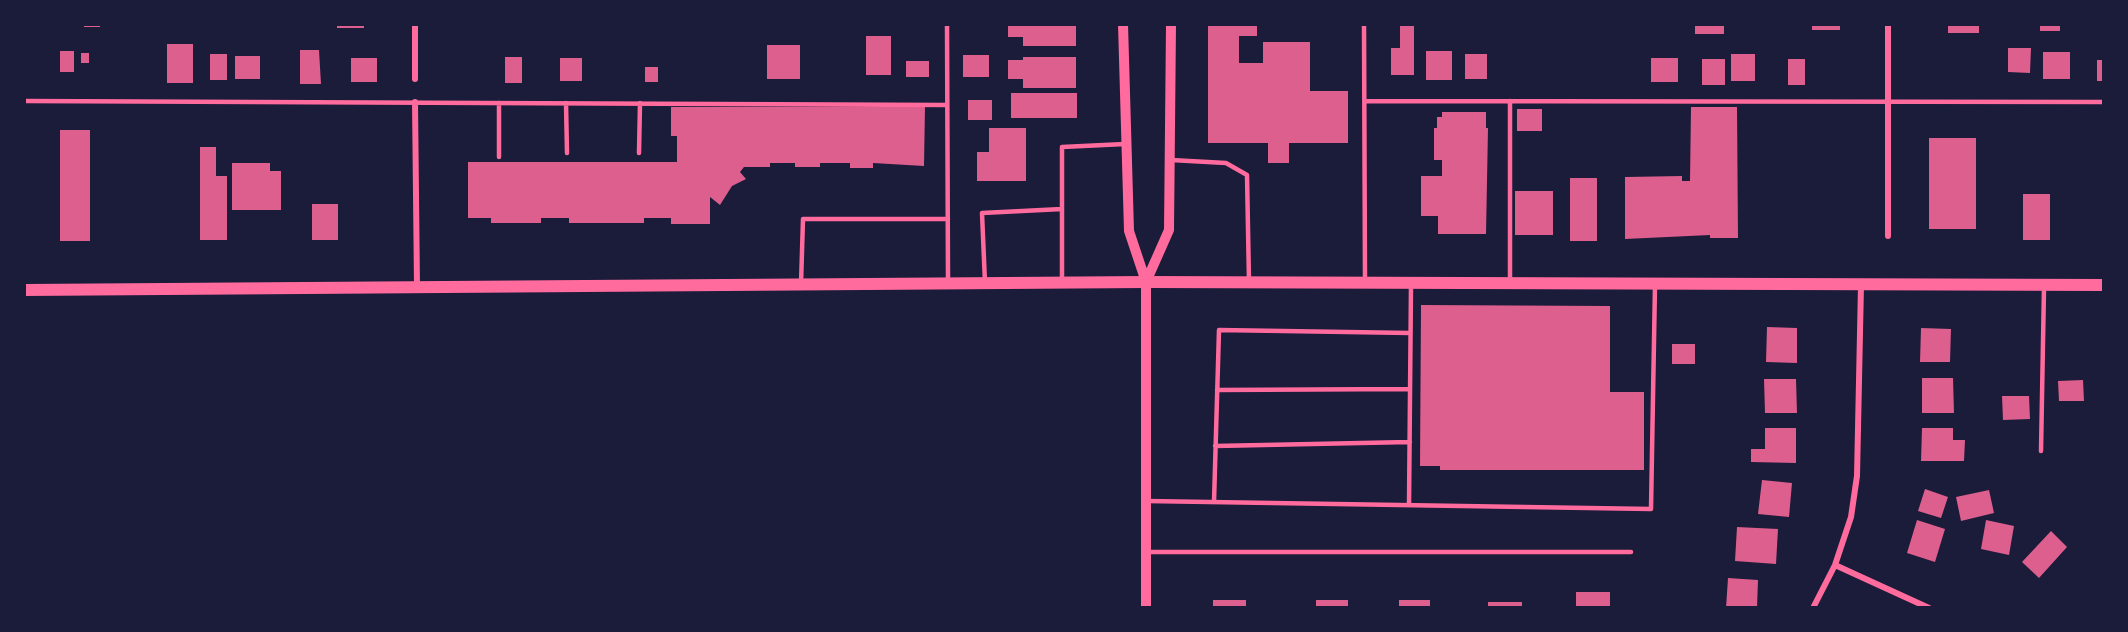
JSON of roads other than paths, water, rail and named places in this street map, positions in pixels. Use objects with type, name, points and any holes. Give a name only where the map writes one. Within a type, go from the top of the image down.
[{"type":"main road","points":[[24,290],[1062,282],[2104,285]]},
{"type":"street","points":[[415,24],[415,79]]},
{"type":"street","points":[[1123,24],[1129,231],[1146,282],[1146,608]]},
{"type":"street","points":[[1146,282],[1169,230],[1171,24]]},
{"type":"street","points":[[1888,24],[1888,236]]},
{"type":"street","points":[[416,102],[417,287]]},
{"type":"street","points":[[1813,608],[1835,565],[1851,517],[1857,476],[1861,284]]},
{"type":"street","points":[[1835,565],[1929,608]]},
{"type":"lane","points":[[947,24],[948,283]]},
{"type":"lane","points":[[1364,24],[1365,283]]},
{"type":"lane","points":[[24,101],[947,105]]},
{"type":"lane","points":[[1365,101],[2104,102]]},
{"type":"lane","points":[[1510,101],[1510,283]]},
{"type":"lane","points":[[499,103],[499,157]]},
{"type":"lane","points":[[566,103],[567,153]]},
{"type":"lane","points":[[639,153],[640,103]]},
{"type":"lane","points":[[1062,282],[1062,147],[1128,144]]},
{"type":"lane","points":[[1168,160],[1226,163],[1247,175],[1249,282]]},
{"type":"lane","points":[[985,283],[982,213],[1062,209]]},
{"type":"lane","points":[[801,284],[803,219],[948,219]]},
{"type":"lane","points":[[1409,505],[1411,283]]},
{"type":"lane","points":[[1146,501],[1651,509],[1655,284]]},
{"type":"lane","points":[[2041,452],[2044,285]]},
{"type":"lane","points":[[1214,502],[1219,330],[1410,333]]},
{"type":"lane","points":[[1217,390],[1410,389]]},
{"type":"lane","points":[[1215,446],[1410,442]]},
{"type":"lane","points":[[1146,552],[1631,552]]}]
